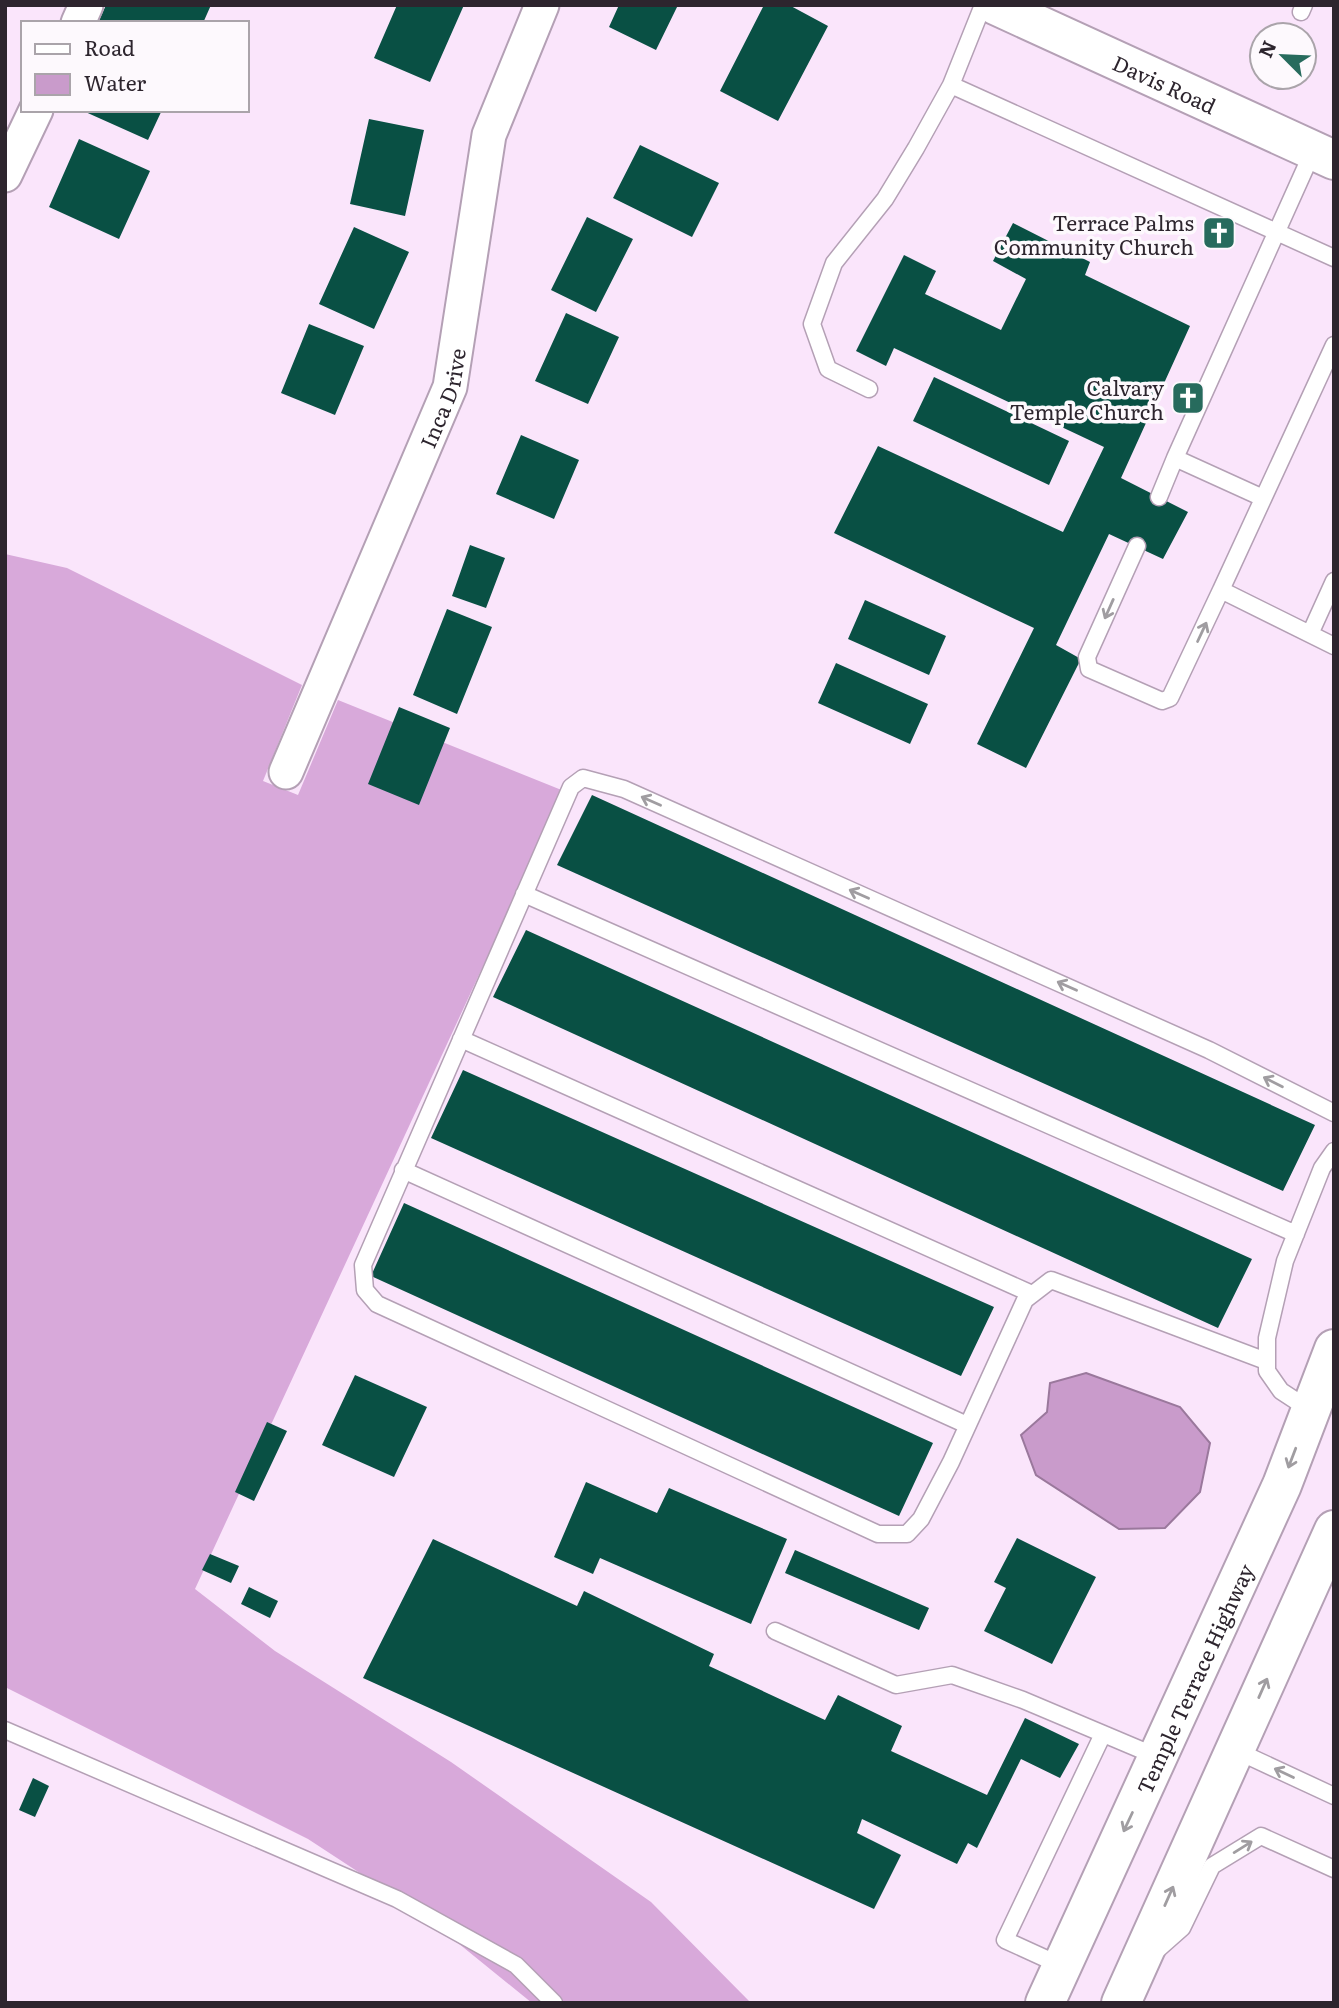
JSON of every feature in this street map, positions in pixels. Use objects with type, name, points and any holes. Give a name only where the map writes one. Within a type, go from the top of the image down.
[{"type":"main road","name":"Davis Road","points":[[995,5],[1324,156]]},
{"type":"main road","name":"Temple Terrace Highway","points":[[1045,2003],[1282,1485],[1334,1349]]},
{"type":"main road","points":[[1121,2003],[1334,1530]]},
{"type":"street","points":[[79,21],[86,5]]},
{"type":"street","name":"Inca Drive","points":[[286,772],[450,387],[489,135],[542,5]]},
{"type":"street","points":[[5,175],[35,112]]},
{"type":"lane","points":[[869,389],[828,369],[812,324],[834,263],[885,199],[916,148],[951,85],[984,5]]},
{"type":"lane","points":[[951,85],[1334,258]]},
{"type":"lane","points":[[1159,497],[1277,232],[1324,156]]},
{"type":"lane","points":[[1137,546],[1087,657],[1089,669],[1162,701],[1170,698],[1334,345]]},
{"type":"lane","points":[[1175,458],[1263,498]]},
{"type":"lane","points":[[1310,634],[1334,581]]},
{"type":"lane","points":[[1221,590],[1334,646]]},
{"type":"lane","points":[[1266,1361],[1051,1280],[1025,1300],[921,1519],[907,1534],[878,1534],[377,1304],[365,1290],[363,1265],[571,787],[583,778],[624,789],[1209,1050],[1334,1113]]},
{"type":"lane","points":[[524,894],[1296,1234]]},
{"type":"lane","points":[[461,1039],[1032,1294]]},
{"type":"lane","points":[[1310,1410],[1281,1391],[1266,1371],[1267,1338],[1285,1261],[1322,1168],[1334,1150]]},
{"type":"lane","points":[[403,1170],[967,1425]]},
{"type":"lane","points":[[775,1631],[896,1685],[952,1675],[1023,1700],[1158,1757]]},
{"type":"lane","points":[[5,1730],[397,1899],[516,1965],[554,2003]]},
{"type":"lane","points":[[1062,1966],[1005,1940],[1103,1734]]},
{"type":"lane","points":[[1235,1750],[1334,1796]]},
{"type":"lane","points":[[1136,1969],[1182,1928],[1212,1866],[1261,1836],[1334,1869]]},
{"type":"shaded area","points":[[5,554],[67,568],[302,685],[263,781],[298,795],[338,700],[564,791],[195,1589],[275,1651],[451,1762],[651,1902],[751,2003],[532,2003],[421,1913],[308,1839],[5,1687]]},
{"type":"water","points":[[1086,1373],[1180,1407],[1210,1443],[1200,1492],[1165,1528],[1119,1529],[1036,1475],[1021,1435],[1047,1412],[1050,1383]]},
{"type":"building","points":[[106,5],[211,5],[204,21],[99,21]]},
{"type":"building","points":[[397,5],[464,5],[430,82],[374,58]]},
{"type":"building","points":[[619,5],[678,5],[656,50],[609,27]]},
{"type":"building","points":[[764,5],[789,5],[828,26],[778,121],[720,91]]},
{"type":"building","points":[[85,112],[161,112],[148,140]]},
{"type":"building","points":[[369,119],[424,130],[405,216],[350,204]]},
{"type":"building","points":[[79,139],[150,171],[119,239],[49,207]]},
{"type":"building","points":[[640,145],[719,183],[692,237],[613,198]]},
{"type":"building","points":[[587,217],[633,239],[596,312],[551,290]]},
{"type":"building","points":[[1013,223],[1090,262],[1085,275],[1190,326],[1121,478],[1188,512],[1163,559],[1109,534],[1056,645],[1081,659],[1026,768],[977,744],[1034,628],[834,533],[878,446],[1063,532],[1104,447],[894,348],[886,366],[856,351],[904,255],[936,271],[925,294],[1001,330],[1026,279],[993,261]]},
{"type":"building","points":[[354,227],[409,252],[374,329],[319,304]]},
{"type":"building","points":[[566,313],[619,337],[588,404],[535,381]]},
{"type":"building","points":[[309,324],[364,346],[335,415],[281,393]]},
{"type":"building","points":[[934,377],[1069,441],[1049,485],[913,421]]},
{"type":"building","points":[[521,435],[579,460],[554,519],[496,494]]},
{"type":"building","points":[[470,545],[505,558],[486,608],[452,596]]},
{"type":"building","points":[[865,600],[946,636],[929,675],[848,639]]},
{"type":"building","points":[[447,609],[492,627],[457,714],[413,695]]},
{"type":"building","points":[[836,663],[928,704],[910,744],[818,703]]},
{"type":"building","points":[[399,707],[450,728],[419,805],[368,784]]},
{"type":"building","points":[[592,795],[1315,1125],[1283,1191],[557,865]]},
{"type":"building","points":[[526,930],[1252,1259],[1218,1328],[493,997]]},
{"type":"building","points":[[463,1070],[994,1307],[961,1376],[431,1138]]},
{"type":"building","points":[[404,1203],[933,1443],[899,1516],[371,1276]]},
{"type":"building","points":[[355,1375],[427,1407],[394,1477],[322,1445]]},
{"type":"building","points":[[267,1422],[287,1431],[254,1501],[235,1492]]},
{"type":"building","points":[[586,1482],[657,1513],[669,1488],[787,1539],[751,1624],[600,1558],[593,1574],[554,1557]]},
{"type":"building","points":[[1017,1538],[1096,1577],[1052,1664],[984,1631],[1006,1588],[994,1582]]},
{"type":"building","points":[[433,1539],[577,1606],[584,1591],[714,1654],[709,1666],[825,1720],[838,1695],[902,1726],[891,1751],[987,1795],[1025,1718],[1079,1744],[1060,1778],[1021,1759],[977,1848],[968,1843],[957,1864],[862,1819],[857,1833],[901,1855],[874,1909],[363,1678]]},
{"type":"building","points":[[795,1550],[929,1608],[919,1630],[785,1573]]},
{"type":"building","points":[[210,1554],[239,1566],[231,1583],[202,1570]]},
{"type":"building","points":[[249,1587],[278,1601],[270,1618],[241,1604]]},
{"type":"building","points":[[33,1778],[49,1786],[35,1817],[19,1810]]},
{"type":"place","name":"Terrace Palms Community Church","points":[[1219,233]]},
{"type":"place","name":"Calvary Temple Church","points":[[1188,398]]}]
